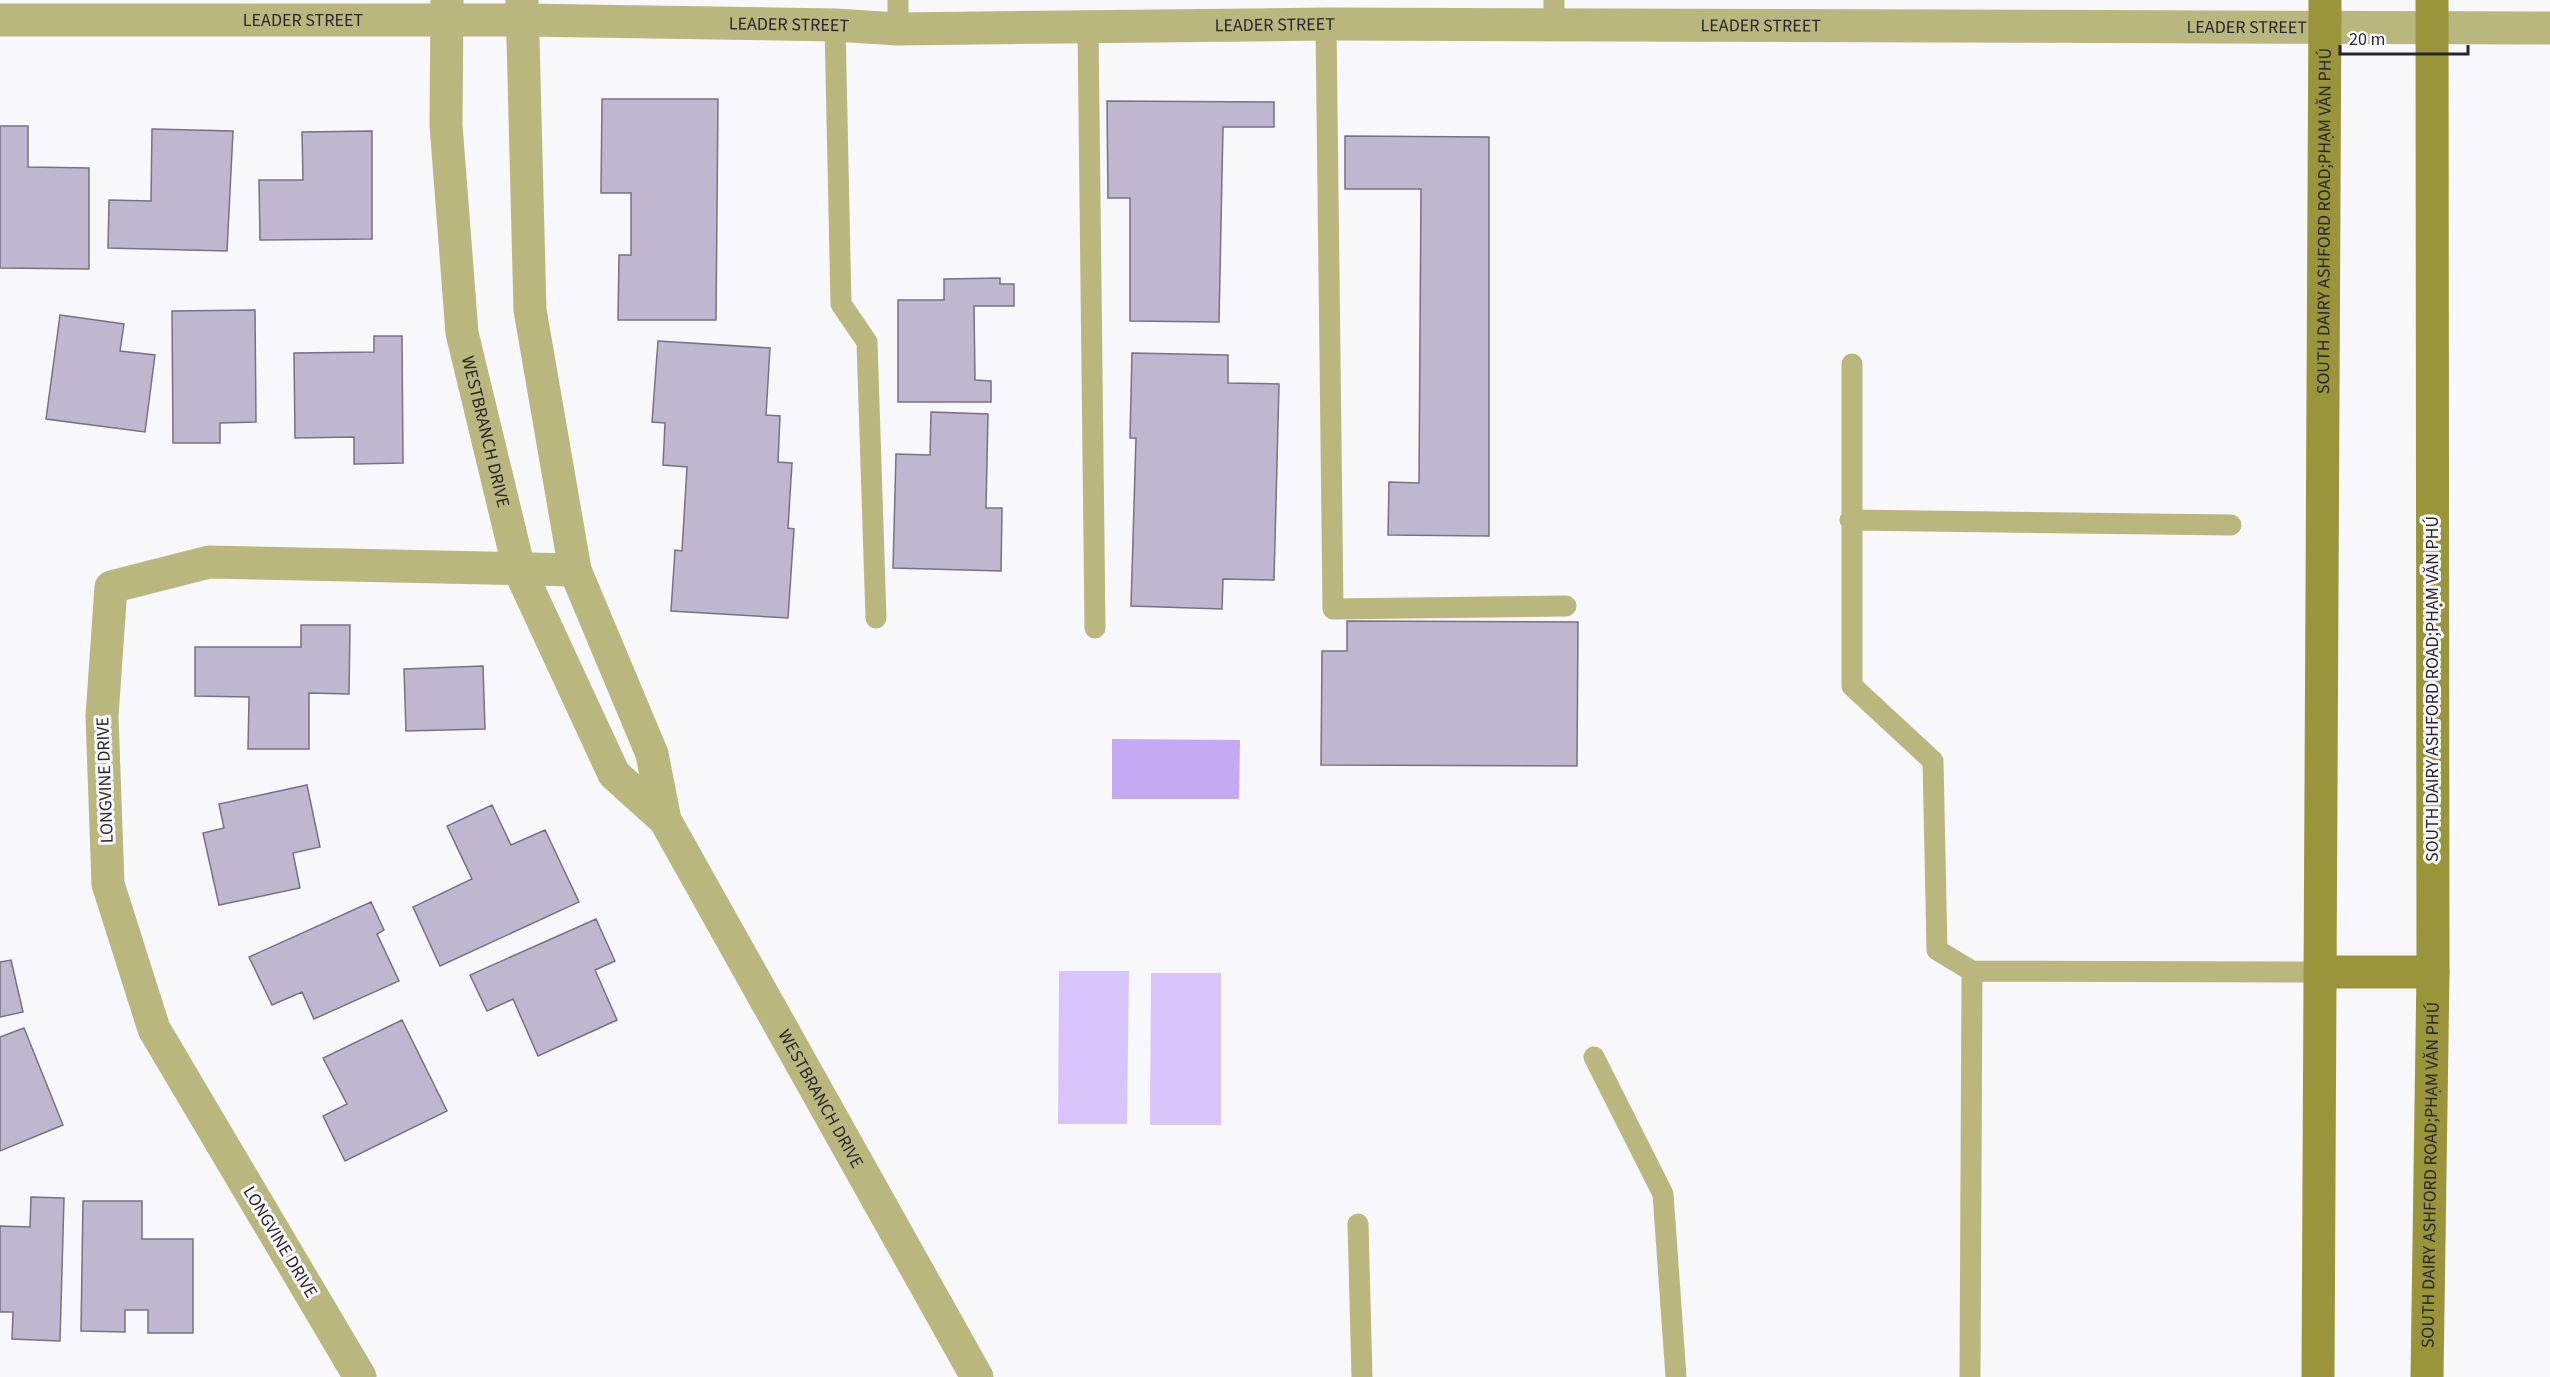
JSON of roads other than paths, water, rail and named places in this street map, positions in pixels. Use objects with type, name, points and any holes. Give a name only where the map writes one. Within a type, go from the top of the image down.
[{"type":"main road","name":"SOUTH DAIRY ASHFORD ROAD;PHẠM VĂN PHÚ","points":[[2427,1377],[2433,972],[2431,13]]},
{"type":"main road","name":"SOUTH DAIRY ASHFORD ROAD;PHẠM VĂN PHÚ","points":[[2318,1377],[2322,972],[2325,14]]},
{"type":"main road","points":[[2322,972],[2433,972]]},
{"type":"street","name":"WESTBRANCH DRIVE","points":[[447,10],[446,125],[462,333],[519,569],[614,774],[665,820]]},
{"type":"street","name":"LEADER STREET","points":[[0,20],[522,10],[835,25],[898,14],[1088,27],[1326,24],[1554,12],[2431,13],[2550,28]]},
{"type":"street","name":"WESTBRANCH DRIVE","points":[[522,10],[530,310],[575,570],[652,754],[665,820],[976,1377]]},
{"type":"street","name":"LONGVINE DRIVE","points":[[352,1374],[154,1029],[111,896],[108,884],[102,716],[111,587],[209,562],[575,570]]},
{"type":"lane","points":[[1326,24],[1333,609],[1566,606]]},
{"type":"lane","points":[[835,25],[841,304],[867,342],[876,618]]},
{"type":"lane","points":[[1088,27],[1095,628]]},
{"type":"lane","points":[[1852,364],[1850,520],[1852,686],[1933,760],[1937,950],[1972,971],[2322,972]]},
{"type":"lane","points":[[1850,520],[2231,525]]},
{"type":"lane","points":[[1970,1377],[1972,971]]},
{"type":"lane","points":[[1594,1057],[1663,1194],[1676,1377]]},
{"type":"lane","points":[[1358,1224],[1362,1377]]}]
